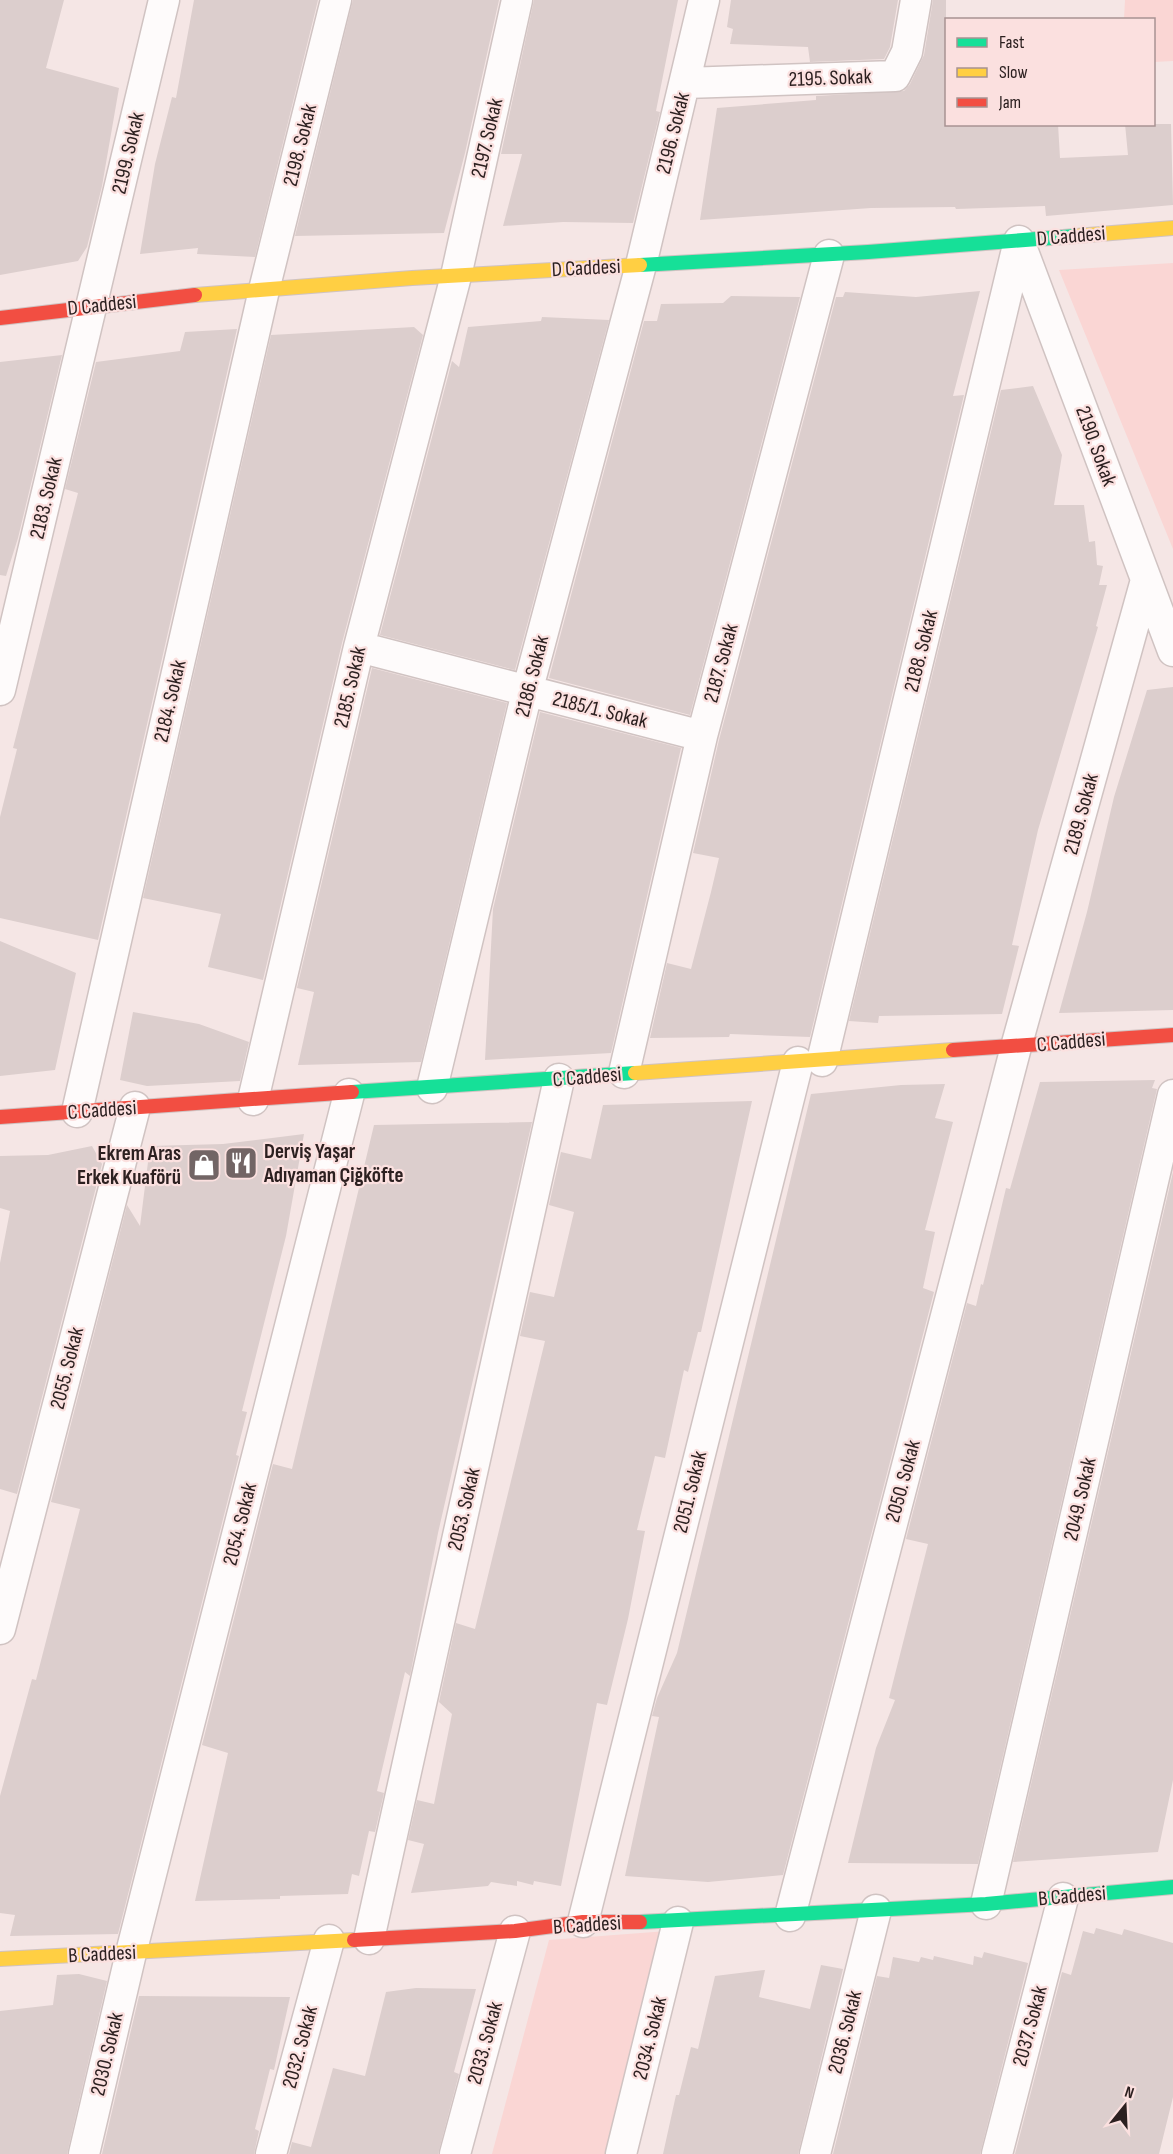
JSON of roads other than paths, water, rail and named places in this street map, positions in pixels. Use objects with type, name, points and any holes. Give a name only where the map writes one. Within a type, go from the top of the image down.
[{"type":"street","name":"2199. Sokak","points":[[92,305],[164,0]]},
{"type":"street","name":"2198. Sokak","points":[[264,290],[336,0]]},
{"type":"street","name":"2197. Sokak","points":[[456,276],[517,0]]},
{"type":"street","name":"2196. Sokak","points":[[641,265],[704,0]]},
{"type":"street","name":"2195. Sokak","points":[[685,83],[895,76],[907,52],[916,0]]},
{"type":"street","name":"D Caddesi","points":[[0,318],[92,305],[264,290],[456,276],[829,255],[1173,228]]},
{"type":"street","name":"2190. Sokak","points":[[1019,241],[1173,651]]},
{"type":"street","name":"2188. Sokak","points":[[810,1062],[1019,241]]},
{"type":"street","name":"2187. Sokak","points":[[624,1073],[702,736],[829,255]]},
{"type":"street","name":"2186. Sokak","points":[[432,1088],[527,692],[641,265]]},
{"type":"street","name":"2185. Sokak","points":[[253,1100],[359,647],[456,276]]},
{"type":"street","name":"2184. Sokak","points":[[77,1112],[264,290]]},
{"type":"street","name":"2183. Sokak","points":[[0,690],[92,305]]},
{"type":"street","name":"2189. Sokak","points":[[1016,1047],[1146,580]]},
{"type":"street","name":"2185/1. Sokak","points":[[359,647],[702,736]]},
{"type":"street","name":"C Caddesi","points":[[0,1117],[1173,1035]]},
{"type":"street","name":"2050. Sokak","points":[[790,1916],[1016,1047]]},
{"type":"street","name":"2051. Sokak","points":[[583,1923],[810,1062]]},
{"type":"street","name":"2053. Sokak","points":[[369,1938],[559,1079]]},
{"type":"street","name":"2054. Sokak","points":[[131,1953],[349,1094]]},
{"type":"street","name":"2049. Sokak","points":[[986,1904],[1173,1095]]},
{"type":"street","name":"2055. Sokak","points":[[0,1629],[135,1107]]},
{"type":"street","name":"B Caddesi","points":[[0,1959],[515,1931],[583,1923],[678,1922],[986,1904],[1173,1887]]},
{"type":"street","name":"2037. Sokak","points":[[997,2154],[1063,1898]]},
{"type":"street","name":"2036. Sokak","points":[[815,2154],[876,1910]]},
{"type":"street","name":"2034. Sokak","points":[[621,2154],[678,1922]]},
{"type":"street","name":"2033. Sokak","points":[[455,2154],[515,1931]]},
{"type":"street","name":"2032. Sokak","points":[[271,2154],[329,1940]]},
{"type":"street","name":"2030. Sokak","points":[[84,2154],[131,1953]]},
{"type":"place","name":"Derviş Yaşar Adıyaman Çiğköfte","points":[[241,1163]]},
{"type":"place","name":"Ekrem Aras Erkek Kuaförü","points":[[204,1165]]}]
